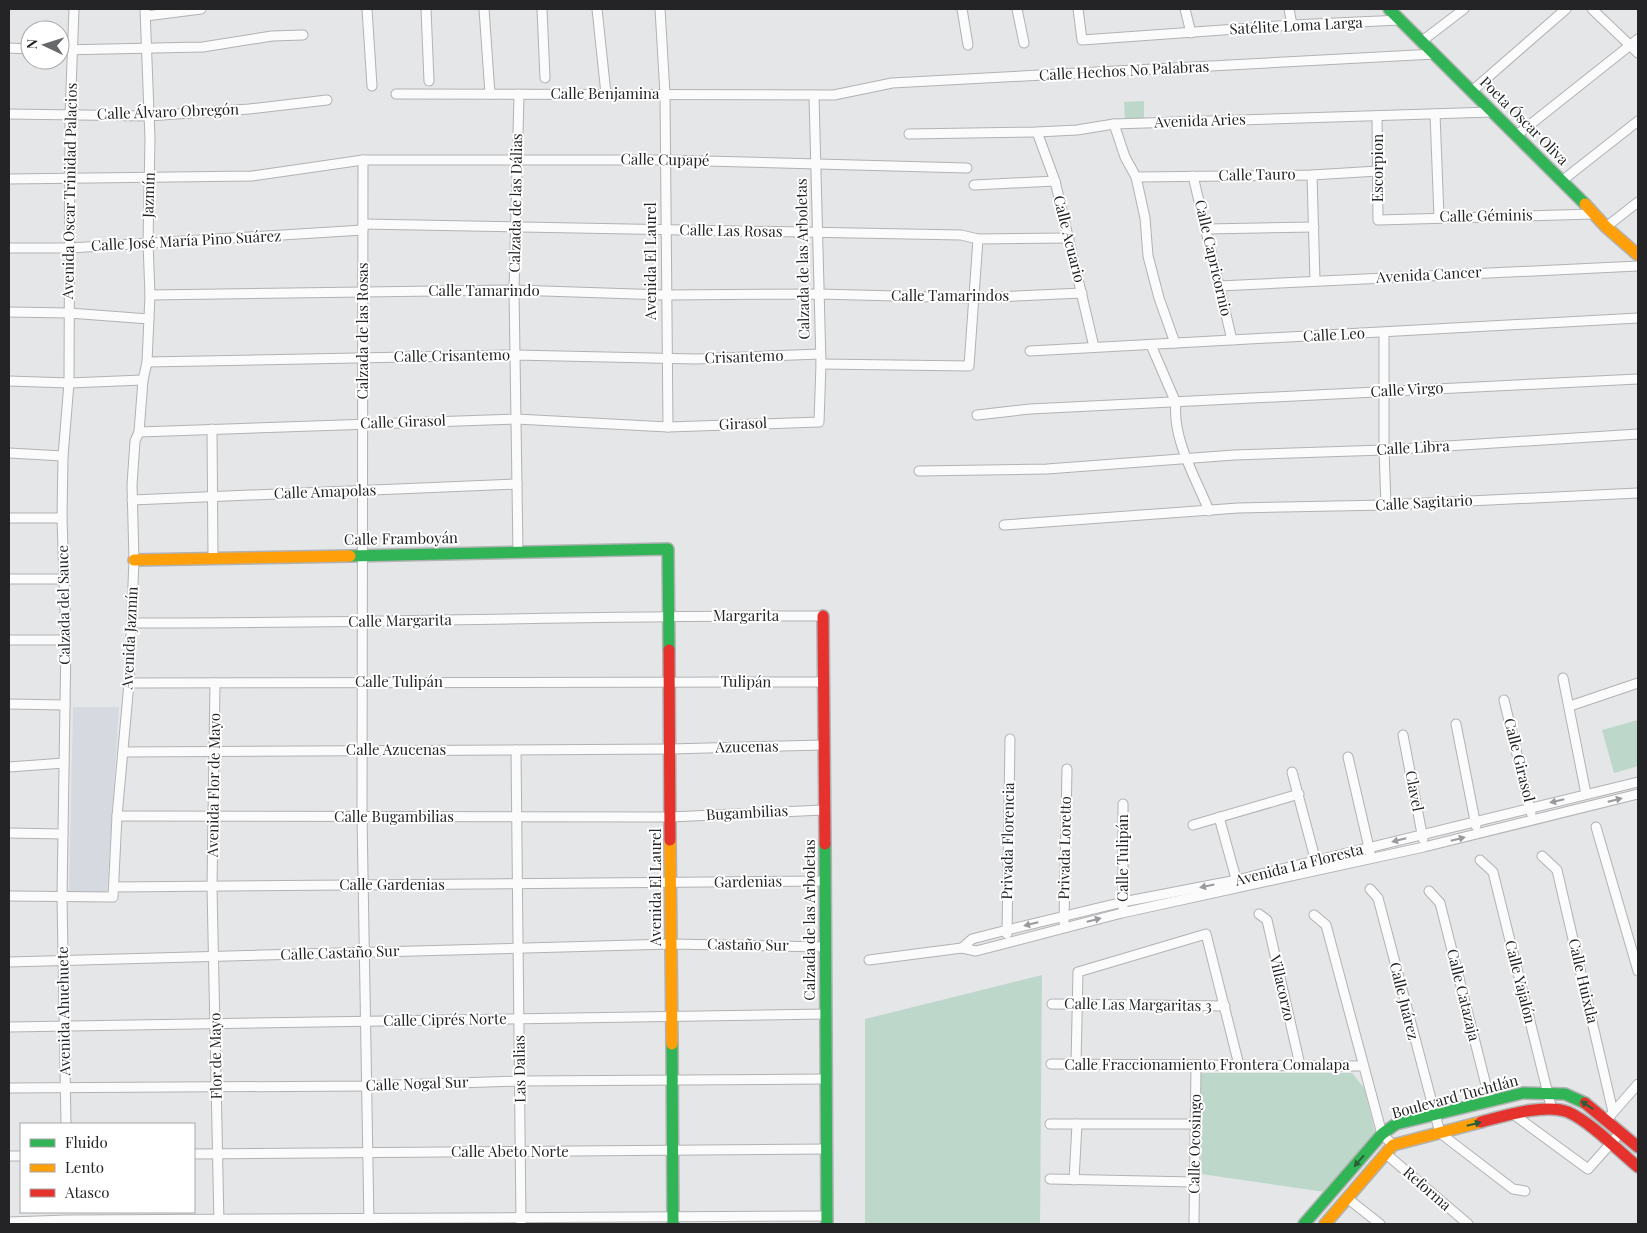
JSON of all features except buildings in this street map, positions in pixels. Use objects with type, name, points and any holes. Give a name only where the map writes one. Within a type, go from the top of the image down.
[{"type":"street","name":"Avenida Oscar Trinidad Palacios","points":[[69,313],[70,115],[74,9]]},
{"type":"street","points":[[145,12],[201,9]]},
{"type":"street","points":[[367,9],[372,86]]},
{"type":"street","points":[[426,9],[429,81]]},
{"type":"street","points":[[484,9],[490,94]]},
{"type":"street","points":[[542,9],[544,78]]},
{"type":"street","points":[[597,9],[606,94]]},
{"type":"street","name":"Avenida El Laurel","points":[[660,9],[665,94],[667,229],[665,295],[668,427]]},
{"type":"street","points":[[962,9],[968,45]]},
{"type":"street","points":[[1017,9],[1024,43]]},
{"type":"street","name":"Satélite Loma Larga","points":[[1078,9],[1082,40],[1292,25],[1401,20]]},
{"type":"street","points":[[1185,9],[1191,33]]},
{"type":"street","points":[[1289,9],[1292,25]]},
{"type":"street","name":"Poeta Óscar Oliva","points":[[1389,9],[1563,180],[1606,227],[1638,255]]},
{"type":"street","points":[[1422,41],[1464,9]]},
{"type":"street","points":[[1472,90],[1566,9]]},
{"type":"street","points":[[1592,9],[1638,53]]},
{"type":"street","name":"Jazmín","points":[[143,380],[147,362],[150,295],[148,243],[150,177],[145,12]]},
{"type":"street","points":[[72,50],[203,47],[272,36],[303,35]]},
{"type":"street","points":[[1517,135],[1638,39]]},
{"type":"street","name":"Calle Hechos No Palabras","points":[[814,96],[834,95],[892,83],[1436,54]]},
{"type":"street","name":"Calle Benjamina","points":[[396,94],[814,96]]},
{"type":"street","name":"Calzada de las Dálias","points":[[518,552],[514,290],[519,94]]},
{"type":"street","name":"Calzada de las Arboletas","points":[[814,96],[821,364],[819,422]]},
{"type":"street","name":"Calle Álvaro Obregón","points":[[9,114],[148,116],[249,109],[327,100]]},
{"type":"street","name":"Avenida Aries","points":[[908,134],[1037,132],[1077,130],[1114,124],[1492,112]]},
{"type":"street","points":[[1435,114],[1439,217]]},
{"type":"street","name":"Escorpion","points":[[1377,116],[1378,220]]},
{"type":"street","points":[[1563,180],[1638,121]]},
{"type":"street","points":[[1114,124],[1125,157],[1136,177],[1145,218],[1148,256],[1159,298],[1175,344]]},
{"type":"street","name":"Calle Acuario","points":[[1037,132],[1055,181],[1094,347]]},
{"type":"street","name":"Calle Cupapé","points":[[9,179],[252,176],[363,160],[666,160],[967,168]]},
{"type":"street","name":"Calzada de las Rosas","points":[[363,160],[362,816],[369,1221]]},
{"type":"street","name":"Calle Tauro","points":[[1136,177],[1312,175],[1378,171]]},
{"type":"street","points":[[1312,175],[1315,281]]},
{"type":"street","name":"Calle Capricornio","points":[[1193,176],[1232,340]]},
{"type":"street","points":[[974,185],[1055,181]]},
{"type":"street","points":[[1606,227],[1638,202]]},
{"type":"street","name":"Calle Géminis","points":[[1378,220],[1594,214]]},
{"type":"street","name":"Calle Las Rosas","points":[[363,227],[516,226],[960,235],[978,240],[1069,238]]},
{"type":"street","name":"Calle José María Pino Suárez","points":[[9,248],[70,248],[363,227]]},
{"type":"street","points":[[1207,229],[1314,227]]},
{"type":"street","points":[[821,364],[968,366],[978,240]]},
{"type":"street","name":"Avenida Cancer","points":[[1219,286],[1638,266]]},
{"type":"street","name":"Calle Tamarindo","points":[[150,295],[514,290],[665,295],[818,294]]},
{"type":"street","name":"Calle Tamarindos","points":[[818,294],[974,298],[1082,293]]},
{"type":"street","points":[[9,312],[69,313],[149,319]]},
{"type":"street","name":"Calzada del Sauce","points":[[62,897],[66,640],[62,518],[69,383],[69,313]]},
{"type":"street","name":"Calle Leo","points":[[1030,351],[1638,318]]},
{"type":"street","points":[[1384,333],[1386,505]]},
{"type":"street","points":[[1151,345],[1176,404],[1176,428],[1180,442],[1209,511]]},
{"type":"street","name":"Crisantemo","points":[[667,358],[820,354]]},
{"type":"street","name":"Calle Crisantemo","points":[[147,362],[515,355],[667,358]]},
{"type":"street","name":"Calle Virgo","points":[[977,415],[1030,410],[1638,379]]},
{"type":"street","points":[[9,381],[69,383],[143,380]]},
{"type":"street","name":"Avenida Jazmín","points":[[114,892],[117,816],[129,683],[132,623],[134,560],[132,500],[135,441],[139,432],[143,380]]},
{"type":"street","name":"Calle Girasol","points":[[139,432],[516,419],[668,427]]},
{"type":"street","name":"Girasol","points":[[668,427],[819,422]]},
{"type":"street","points":[[212,429],[213,558]]},
{"type":"street","name":"Calle Libra","points":[[919,471],[1047,469],[1188,458],[1384,450],[1638,434]]},
{"type":"street","points":[[9,454],[64,456]]},
{"type":"street","name":"Calle Amapolas","points":[[132,500],[517,484]]},
{"type":"street","name":"Calle Sagitario","points":[[1004,525],[1209,511],[1638,493]]},
{"type":"street","points":[[9,518],[62,518]]},
{"type":"street","name":"Avenida El Laurel","points":[[668,549],[673,1221]]},
{"type":"street","name":"Calle Framboyán","points":[[134,560],[668,549]]},
{"type":"street","points":[[9,579],[65,579]]},
{"type":"street","name":"Margarita","points":[[669,616],[822,616]]},
{"type":"street","name":"Calle Margarita","points":[[132,623],[362,622],[669,616]]},
{"type":"street","name":"Calzada de las Arboletas","points":[[822,616],[827,1220]]},
{"type":"street","points":[[9,640],[66,640]]},
{"type":"street","points":[[1563,678],[1586,794]]},
{"type":"street","name":"Calle Tulipán","points":[[129,683],[669,681]]},
{"type":"street","name":"Tulipán","points":[[669,681],[823,682]]},
{"type":"street","name":"Avenida Flor de Mayo","points":[[212,887],[215,683]]},
{"type":"street","points":[[1570,706],[1638,683]]},
{"type":"street","name":"Calle Girasol","points":[[1504,700],[1531,807],[1532,820]]},
{"type":"street","points":[[9,704],[65,705]]},
{"type":"street","points":[[1456,724],[1478,834]]},
{"type":"street","name":"Clavel","points":[[1403,736],[1424,847]]},
{"type":"street","name":"Privada Florencia","points":[[1006,942],[1010,740]]},
{"type":"street","name":"Azucenas","points":[[670,749],[824,745]]},
{"type":"street","name":"Calle Azucenas","points":[[123,752],[670,749]]},
{"type":"street","name":"Las Dalias","points":[[516,750],[521,1221]]},
{"type":"street","points":[[1348,758],[1370,847],[1370,859]]},
{"type":"street","points":[[9,767],[64,763]]},
{"type":"street","name":"Privada Loretto","points":[[1064,927],[1066,769]]},
{"type":"street","points":[[1292,772],[1316,860],[1317,871]]},
{"type":"street","name":"Avenida La Floresta","points":[[1238,884],[1316,860],[1638,782]]},
{"type":"street","points":[[1193,825],[1299,794]]},
{"type":"street","name":"Avenida La Floresta","points":[[869,960],[962,948],[976,951],[1174,898],[1238,884],[1317,871],[1424,847],[1638,794]]},
{"type":"street","name":"Calle Tulipán","points":[[1122,913],[1123,804]]},
{"type":"street","name":"Bugambilias","points":[[670,817],[824,810]]},
{"type":"street","name":"Calle Bugambilias","points":[[117,816],[670,817]]},
{"type":"street","points":[[1219,817],[1238,884]]},
{"type":"street","points":[[1596,827],[1638,971]]},
{"type":"street","points":[[9,833],[63,834]]},
{"type":"street","name":"Calle Huixtla","points":[[1542,856],[1557,870],[1610,1116]]},
{"type":"street","name":"Calle Yajalón","points":[[1480,860],[1493,872],[1552,1110]]},
{"type":"street","name":"Gardenias","points":[[671,883],[825,881]]},
{"type":"street","name":"Calle Gardenias","points":[[114,892],[212,887],[671,883]]},
{"type":"street","name":"Flor de Mayo","points":[[212,887],[219,1222]]},
{"type":"street","name":"Calle Juárez","points":[[1370,889],[1378,898],[1440,1133]]},
{"type":"street","points":[[9,896],[62,897],[114,892]]},
{"type":"street","name":"Calle Catazaja","points":[[1429,892],[1440,903],[1490,1101]]},
{"type":"street","name":"Avenida Ahuehuete","points":[[62,897],[66,1123]]},
{"type":"street","name":"Avenida La Floresta","points":[[962,948],[972,939],[1123,902],[1174,898]]},
{"type":"street","name":"Villacorzo","points":[[1259,914],[1266,920],[1300,1065]]},
{"type":"street","points":[[1314,915],[1326,925],[1382,1134]]},
{"type":"street","points":[[1076,1064],[1078,972],[1206,934],[1239,1065]]},
{"type":"street","name":"Castaño Sur","points":[[671,944],[825,946]]},
{"type":"street","name":"Calle Castaño Sur","points":[[9,962],[671,944]]},
{"type":"street","name":"Calle Las Margaritas 3","points":[[1052,1004],[1225,1006]]},
{"type":"street","name":"Calle Ciprés Norte","points":[[9,1027],[826,1014]]},
{"type":"street","name":"Calle Fraccionamiento Frontera Comalapa","points":[[1051,1064],[1363,1066]]},
{"type":"street","name":"Calle Ocosingo","points":[[1194,1224],[1196,1064]]},
{"type":"street","name":"Calle Nogal Sur","points":[[9,1088],[367,1086],[520,1081],[826,1079]]},
{"type":"street","points":[[1610,1116],[1638,1084]]},
{"type":"street","name":"Boulevard Tuchtlán","points":[[1304,1224],[1382,1134],[1396,1124],[1524,1093],[1547,1092],[1565,1094],[1584,1102],[1610,1116],[1621,1132],[1638,1147]]},
{"type":"street","name":"Boulevard Tuchtlán","points":[[1389,1149],[1440,1133],[1513,1114],[1552,1110],[1566,1111],[1578,1117],[1638,1167]]},
{"type":"street","points":[[1513,1114],[1588,1169],[1621,1132]]},
{"type":"street","points":[[1050,1124],[1195,1124]]},
{"type":"street","points":[[1074,1180],[1077,1124]]},
{"type":"street","points":[[1440,1133],[1514,1189],[1524,1191]]},
{"type":"street","name":"Reforma","points":[[1382,1134],[1389,1149],[1468,1224]]},
{"type":"street","name":"Calle Abeto Norte","points":[[195,1154],[827,1149]]},
{"type":"street","points":[[1325,1224],[1389,1149]]},
{"type":"street","points":[[1050,1179],[1194,1182]]},
{"type":"street","points":[[1347,1198],[1380,1224]]},
{"type":"street","points":[[9,1222],[67,1219],[219,1222],[827,1220]]},
{"type":"shaded area","points":[[73,707],[119,707],[107,892],[69,892]]},
{"type":"green space","points":[[1144,101],[1144,119],[1125,120],[1124,102]]},
{"type":"green space","points":[[1638,720],[1638,766],[1614,773],[1602,730]]},
{"type":"green space","points":[[1042,975],[1040,1224],[865,1224],[865,1019]]},
{"type":"green space","points":[[1201,1073],[1352,1073],[1364,1088],[1375,1132],[1325,1192],[1201,1174]]},
{"type":"traffic: fast","points":[[1389,9],[1585,204]]},
{"type":"traffic: fast","points":[[350,556],[668,549],[669,650]]},
{"type":"traffic: fast","points":[[825,844],[827,1224]]},
{"type":"traffic: fast","points":[[672,1044],[673,1224]]},
{"type":"traffic: fast","points":[[1304,1224],[1382,1134],[1396,1124],[1523,1093],[1565,1094],[1585,1103]]},
{"type":"traffic: slow","points":[[1585,204],[1606,227],[1638,255]]},
{"type":"traffic: slow","points":[[134,560],[350,556]]},
{"type":"traffic: slow","points":[[670,840],[672,1044]]},
{"type":"traffic: slow","points":[[1325,1224],[1393,1145],[1481,1122]]},
{"type":"traffic: jam","points":[[823,616],[825,844]]},
{"type":"traffic: jam","points":[[669,650],[670,840]]},
{"type":"traffic: jam","points":[[1585,1103],[1638,1147]]},
{"type":"traffic: jam","points":[[1481,1122],[1536,1110],[1548,1109],[1568,1112],[1594,1129],[1638,1167]]}]
